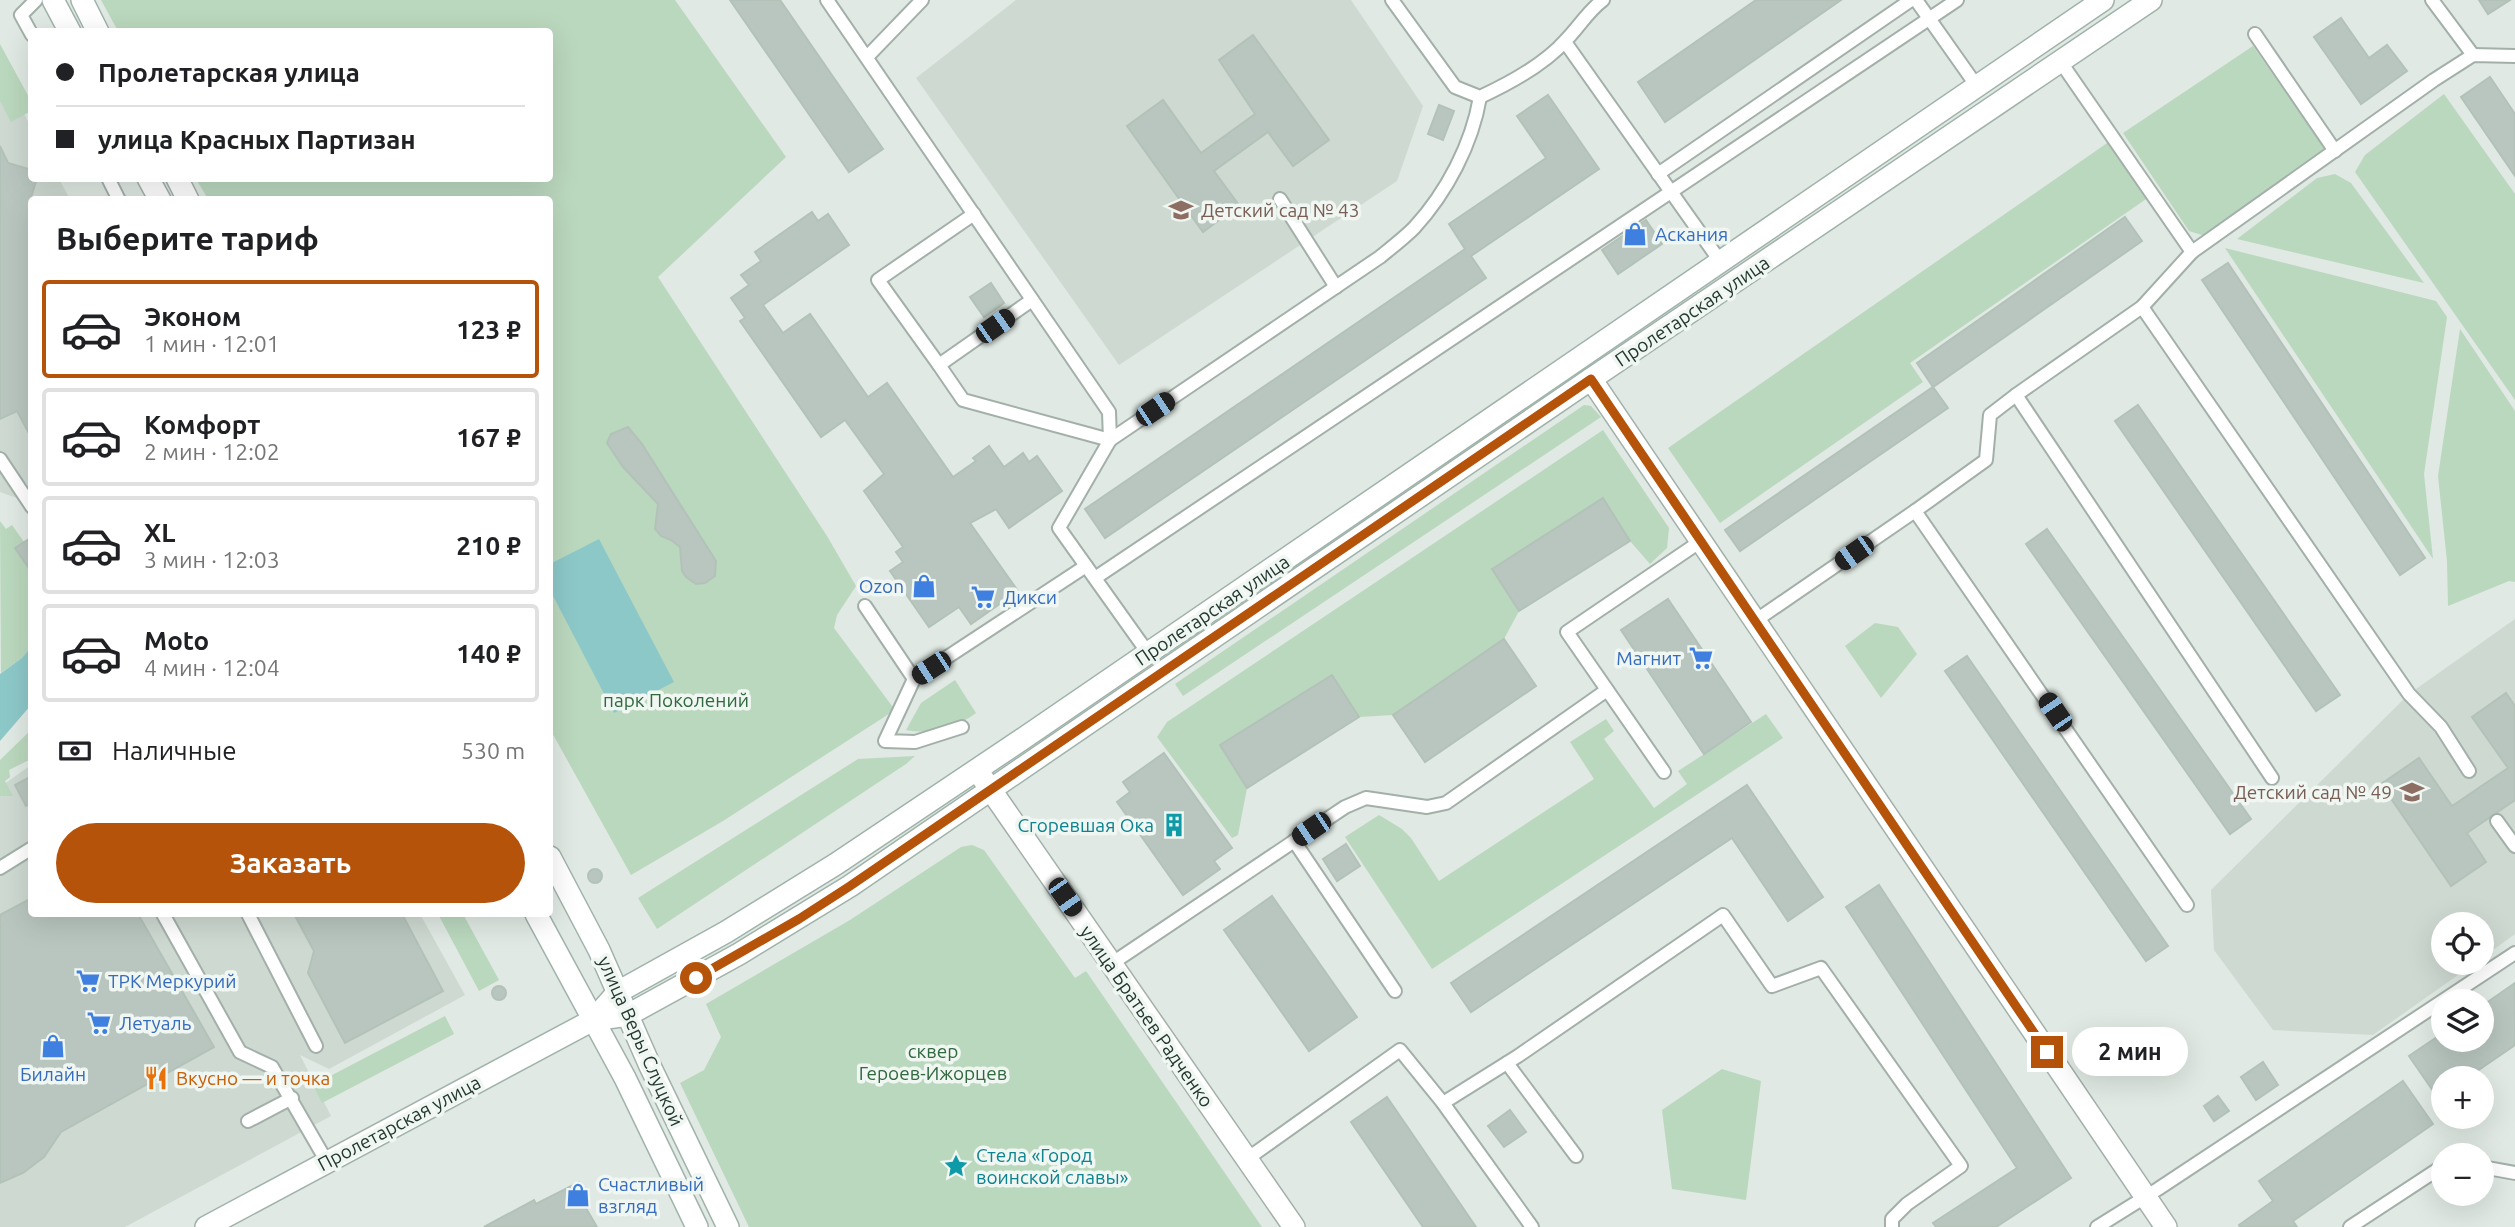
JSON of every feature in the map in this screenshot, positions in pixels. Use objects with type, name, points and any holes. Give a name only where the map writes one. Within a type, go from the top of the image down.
[{"type":"main road","points":[[53,0],[67,28]]},
{"type":"main road","points":[[82,0],[97,28]]},
{"type":"main road","name":"Пролетарская улица","points":[[593,1020],[618,992],[787,897],[2103,0]]},
{"type":"main road","name":"Пролетарская улица","points":[[206,1227],[593,1020],[628,1015],[799,919],[2151,0]]},
{"type":"main road","points":[[1591,379],[2166,1227]]},
{"type":"main road","name":"улица Братьев Радченко","points":[[977,769],[1294,1227]]},
{"type":"main road","name":"улица Веры Слуцкой","points":[[553,863],[600,950],[728,1227]]},
{"type":"main road","name":"улица Веры Слуцкой","points":[[538,917],[625,1078],[697,1227]]},
{"type":"lane","points":[[29,28],[21,15],[36,0]]},
{"type":"lane","points":[[827,0],[1109,412],[1110,440]]},
{"type":"lane","points":[[866,57],[922,0]]},
{"type":"lane","points":[[1392,0],[1455,88],[1480,97],[1510,84],[1565,42],[1594,6],[1603,0]]},
{"type":"lane","points":[[1658,174],[1914,0],[1976,85]]},
{"type":"lane","points":[[1095,578],[1957,0]]},
{"type":"lane","points":[[2432,0],[2473,55]]},
{"type":"lane","points":[[2255,34],[2335,151]]},
{"type":"lane","points":[[1565,42],[1720,261]]},
{"type":"lane","points":[[1755,621],[1986,460],[1990,415],[2142,307],[2192,252],[2473,55],[2515,56]]},
{"type":"lane","points":[[2060,61],[2192,252]]},
{"type":"lane","points":[[1148,653],[1059,528],[1110,440],[1381,257],[1413,228],[1446,187],[1476,118],[1480,97]]},
{"type":"lane","points":[[1280,198],[1336,287]]},
{"type":"lane","points":[[974,214],[878,280],[963,400],[1110,440]]},
{"type":"lane","points":[[939,365],[1032,300]]},
{"type":"lane","points":[[2142,307],[2409,694],[2441,727],[2469,771]]},
{"type":"lane","points":[[2016,396],[2272,778]]},
{"type":"lane","points":[[0,459],[28,501]]},
{"type":"lane","points":[[1916,511],[2187,905]]},
{"type":"lane","points":[[1664,772],[1567,632],[1701,541]]},
{"type":"lane","points":[[962,727],[915,742],[885,741],[914,679],[1086,566]]},
{"type":"lane","points":[[864,607],[914,679]]},
{"type":"lane","points":[[1111,964],[1345,807],[1366,798],[1427,807],[1446,803],[1607,690]]},
{"type":"lane","points":[[2497,821],[2515,846]]},
{"type":"lane","points":[[1294,841],[1395,991]]},
{"type":"lane","points":[[0,868],[28,850]]},
{"type":"lane","points":[[1443,1103],[1507,1063],[1723,915],[1772,986],[1821,968],[1961,1166],[1907,1204],[1892,1219],[1892,1227]]},
{"type":"lane","points":[[165,917],[240,1052],[272,1067],[327,1162]]},
{"type":"lane","points":[[250,917],[316,1046]]},
{"type":"lane","points":[[2097,1227],[2515,953]]},
{"type":"lane","points":[[1247,1159],[1400,1050],[1443,1103],[1532,1227]]},
{"type":"lane","points":[[1507,1063],[1576,1156]]},
{"type":"lane","points":[[248,1121],[292,1098]]},
{"type":"lane","points":[[2494,1169],[2515,1172]]},
{"type":"lane","points":[[2350,1227],[2431,1174]]},
{"type":"shaded area","name":"Детский сад № 43","points":[[1016,0],[1351,0],[1423,106],[1397,181],[1119,365],[916,78]]},
{"type":"shaded area","points":[[0,68],[28,121],[28,182],[61,182],[68,196],[28,196],[28,502],[0,492]]},
{"type":"shaded area","name":"Детский сад № 49","points":[[2515,619],[2515,934],[2494,949],[2494,912],[2431,912],[2431,975],[2458,975],[2438,989],[2431,989],[2431,994],[2373,1035],[2273,1030],[2214,950],[2211,890],[2409,694]]},
{"type":"shaded area","points":[[28,767],[28,917],[422,917],[465,995],[329,1069],[300,1055],[331,1116],[125,1227],[0,1227],[0,787]]},
{"type":"green space","name":"парк Поколений","points":[[101,0],[675,0],[786,157],[658,277],[827,536],[856,586],[837,615],[834,628],[895,710],[723,821],[631,875],[553,734],[553,196],[206,196],[198,182],[553,182],[553,28],[116,28]]},
{"type":"green space","points":[[0,44],[28,95],[28,113],[11,122],[0,101]]},
{"type":"green space","points":[[2253,46],[2325,149],[2205,236],[2189,231],[2123,133]]},
{"type":"green space","points":[[2444,94],[2515,194],[2515,400],[2355,172],[2365,155]]},
{"type":"green space","points":[[2110,141],[2149,197],[1910,363],[1923,382],[1720,523],[1668,448]]},
{"type":"green space","points":[[2335,174],[2351,183],[2424,283],[2237,239],[2317,178]]},
{"type":"green space","points":[[2225,248],[2436,301],[2447,317],[2424,474],[2433,559]]},
{"type":"green space","points":[[2460,329],[2515,411],[2515,582],[2509,581],[2448,606],[2447,561],[2438,476]]},
{"type":"green space","points":[[1584,405],[1591,406],[1601,417],[1183,696],[1175,684]]},
{"type":"green space","points":[[1603,430],[1669,528],[1667,548],[1650,564],[1630,541],[1603,499],[1492,568],[1519,611],[1504,639],[1393,715],[1359,717],[1332,675],[1221,745],[1247,788],[1238,835],[1232,838],[1157,737],[1167,722]]},
{"type":"green space","points":[[0,521],[6,529],[12,525],[24,542],[15,548],[28,568],[28,651],[1,673]]},
{"type":"green space","points":[[1875,623],[1898,627],[1917,654],[1881,698],[1845,646]]},
{"type":"green space","points":[[955,680],[976,713],[943,729],[925,732],[906,730],[921,703]]},
{"type":"green space","points":[[1766,714],[1783,738],[1432,969],[1345,837],[1379,815],[1411,838],[1439,881],[1594,779],[1570,742],[1606,719],[1614,731],[1604,739],[1654,808],[1687,784],[1678,771]]},
{"type":"green space","points":[[28,733],[28,760],[9,770],[10,777],[5,781],[13,796],[0,796],[0,760]]},
{"type":"green space","points":[[915,756],[657,929],[638,898],[858,759]]},
{"type":"green space","name":"сквер Героев-Ижорцев","points":[[972,845],[984,850],[1075,978],[1086,971],[1262,1227],[749,1227],[680,1083],[704,1070],[721,1037],[706,1004],[850,920],[961,847]]},
{"type":"green space","points":[[440,917],[465,917],[499,980],[479,991]]},
{"type":"green space","points":[[445,1016],[454,1034],[322,1103],[313,1085]]},
{"type":"green space","points":[[1722,1069],[1761,1081],[1746,1200],[1672,1189],[1662,1110]]},
{"type":"water","points":[[599,539],[674,682],[614,713],[553,596],[553,562]]},
{"type":"water","points":[[28,651],[28,708],[0,741],[0,674]]},
{"type":"building","points":[[730,0],[780,0],[883,149],[849,172]]},
{"type":"building","points":[[1756,0],[1841,0],[1665,122],[1638,82]]},
{"type":"building","points":[[2479,0],[2510,0],[2488,14]]},
{"type":"building","points":[[2341,18],[2369,58],[2387,45],[2407,71],[2361,104],[2314,37]]},
{"type":"building","points":[[1253,35],[1329,140],[1293,166],[1268,132],[1214,171],[1239,205],[1203,232],[1127,126],[1163,100],[1201,153],[1255,114],[1219,60]]},
{"type":"building","points":[[2490,77],[2515,114],[2515,176],[2461,97]]},
{"type":"building","points":[[1548,95],[1599,169],[1471,256],[1486,278],[1105,538],[1085,509],[1465,249],[1449,224],[1546,158],[1517,116]]},
{"type":"building","points":[[1439,105],[1454,111],[1443,140],[1428,134]]},
{"type":"building","points":[[0,146],[8,163],[28,169],[28,182],[36,182],[32,196],[28,196],[28,432],[17,411],[0,419]]},
{"type":"building","points":[[812,212],[818,221],[828,214],[849,245],[763,305],[783,333],[810,314],[868,397],[887,383],[953,477],[976,461],[973,458],[989,446],[1004,467],[1023,453],[1029,462],[1037,456],[1062,491],[1009,528],[996,509],[970,523],[1018,591],[971,624],[959,607],[929,627],[890,571],[903,562],[896,552],[903,547],[864,491],[884,474],[845,420],[821,437],[740,321],[745,318],[731,298],[749,285],[741,275],[761,261],[755,252]]},
{"type":"building","points":[[2125,217],[2142,241],[1933,387],[1917,363]]},
{"type":"building","points":[[1646,220],[1662,244],[1618,274],[1602,250]]},
{"type":"building","points":[[2228,263],[2425,558],[2400,575],[2202,280]]},
{"type":"building","points":[[991,283],[1004,303],[984,317],[970,297]]},
{"type":"building","points":[[1933,387],[1948,408],[1740,551],[1725,530]]},
{"type":"building","points":[[2138,405],[2340,695],[2316,711],[2115,421]]},
{"type":"building","points":[[628,427],[642,444],[716,561],[715,576],[705,583],[696,584],[686,577],[682,571],[680,547],[661,536],[655,529],[658,504],[623,467],[607,443],[611,434]]},
{"type":"building","points":[[1603,498],[1630,541],[1519,611],[1492,569]]},
{"type":"building","points":[[2047,529],[2251,819],[2230,834],[2026,544]]},
{"type":"building","points":[[28,540],[28,567],[15,548]]},
{"type":"building","points":[[1668,599],[1751,722],[1704,754],[1621,630]]},
{"type":"building","points":[[1504,639],[1536,686],[1425,762],[1393,715]]},
{"type":"building","points":[[1967,656],[2168,946],[2146,961],[1945,671]]},
{"type":"building","points":[[1332,675],[1359,717],[1247,788],[1220,745]]},
{"type":"building","points":[[2506,693],[2515,706],[2515,800],[2467,833],[2486,862],[2451,886],[2381,784],[2419,758],[2452,806],[2508,768],[2472,717]]},
{"type":"building","name":"Сгоревшая Ока","points":[[1164,753],[1232,848],[1214,861],[1220,869],[1183,895],[1117,802],[1130,792],[1123,782]]},
{"type":"building","points":[[28,778],[28,805],[26,806],[15,785]]},
{"type":"building","points":[[1747,785],[1823,897],[1788,921],[1732,838],[1471,1012],[1451,983]]},
{"type":"building","points":[[1346,844],[1360,866],[1337,881],[1323,859]]},
{"type":"building","points":[[595,869],[600,871],[600,881],[595,883],[590,881],[588,876],[590,871]]},
{"type":"building","points":[[1879,885],[2071,1178],[1996,1227],[1936,1227],[1933,1223],[2017,1168],[1846,907]]},
{"type":"building","points":[[1272,896],[1357,1017],[1309,1051],[1224,930]]},
{"type":"building","name":"ТРК Меркурий","points":[[28,900],[28,917],[140,917],[214,1047],[61,1132],[44,1157],[23,1173],[0,1183],[0,915]]},
{"type":"building","points":[[296,917],[404,917],[443,991],[345,1043],[308,973],[314,951]]},
{"type":"building","points":[[2515,983],[2515,1045],[2484,1066],[2431,1066],[2431,1088],[2409,1056],[2431,1041],[2431,1052],[2494,1052],[2494,998]]},
{"type":"building","points":[[499,986],[504,988],[504,998],[499,1000],[494,998],[492,993],[494,988]]},
{"type":"building","points":[[2263,1062],[2278,1085],[2256,1100],[2241,1077]]},
{"type":"building","points":[[2403,1081],[2431,1121],[2431,1125],[2293,1221],[2297,1227],[2240,1227],[2239,1225],[2273,1201],[2259,1181]]},
{"type":"building","points":[[2218,1096],[2229,1111],[2214,1121],[2204,1106]]},
{"type":"building","points":[[1387,1097],[1476,1227],[1423,1227],[1351,1122]]},
{"type":"building","points":[[1510,1110],[1526,1132],[1504,1147],[1488,1126]]},
{"type":"building","points":[[579,1182],[588,1200],[583,1203],[597,1227],[484,1227],[534,1200],[536,1204]]},
{"type":"place","name":"Детский сад № 43","points":[[1181,210]]},
{"type":"place","name":"Аскания","points":[[1635,234]]},
{"type":"place","name":"Ozon","points":[[924,586]]},
{"type":"place","name":"Дикси","points":[[983,597]]},
{"type":"place","name":"Магнит","points":[[1701,658]]},
{"type":"place","name":"Детский сад № 49","points":[[2412,792]]},
{"type":"place","name":"Сгоревшая Ока","points":[[1174,825]]},
{"type":"place","name":"ТРК Меркурий","points":[[88,981]]},
{"type":"place","name":"Летуаль","points":[[99,1023]]},
{"type":"place","name":"Билайн","points":[[53,1046]]},
{"type":"place","name":"Вкусно — и точка","points":[[156,1078]]},
{"type":"place","name":"Стела «Город воинской славы»","points":[[956,1166]]},
{"type":"place","name":"Счастливый взгляд","points":[[578,1195]]},
{"type":"route","points":[[696,978],[799,919],[850,886],[1591,379],[2047,1052]]}]
